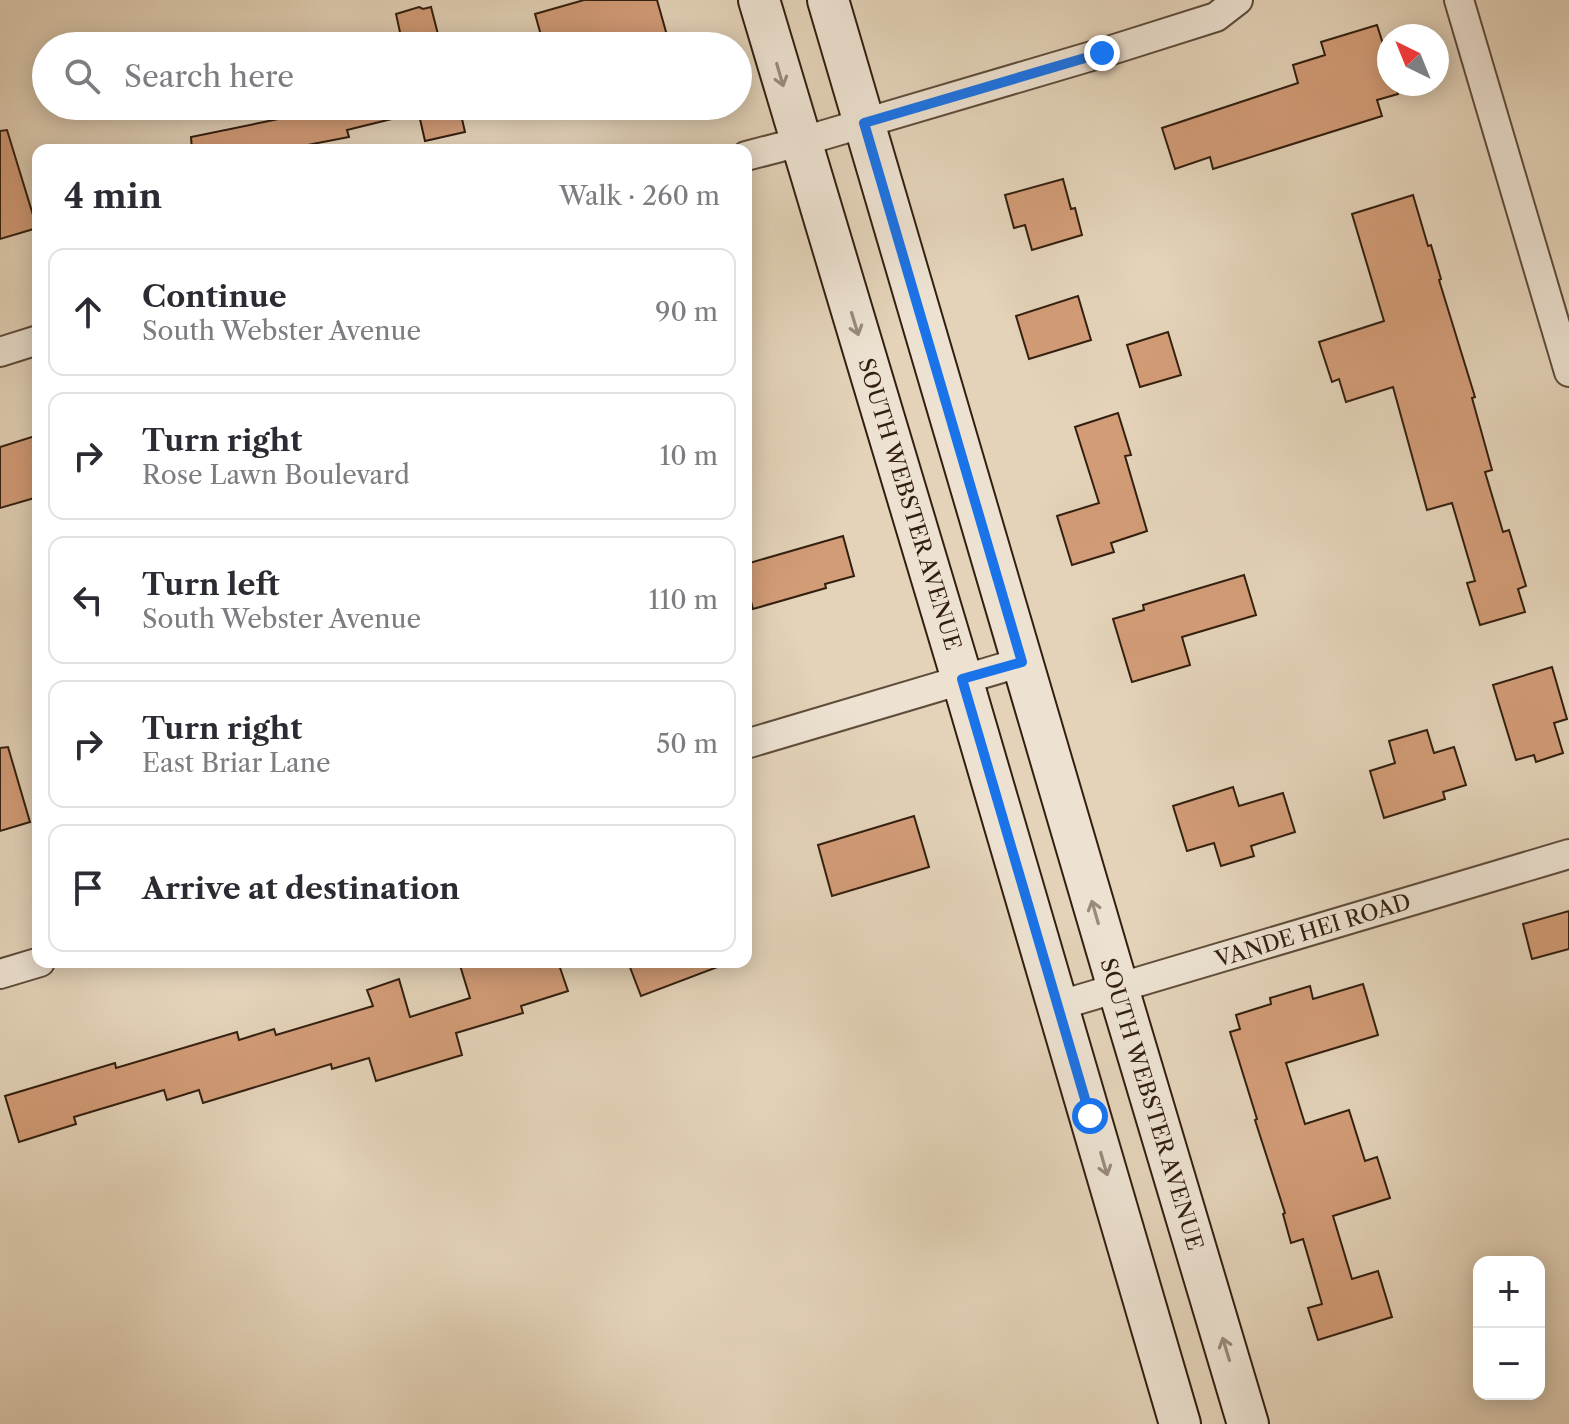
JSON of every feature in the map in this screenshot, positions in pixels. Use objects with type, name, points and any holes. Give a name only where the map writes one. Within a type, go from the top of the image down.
[{"type":"main road","name":"SOUTH WEBSTER AVENUE","points":[[759,0],[1180,1424]]},
{"type":"main road","name":"SOUTH WEBSTER AVENUE","points":[[828,0],[1248,1424]]},
{"type":"street","points":[[752,154],[1216,17],[1238,0]]},
{"type":"street","points":[[1459,0],[1569,372]]},
{"type":"street","points":[[0,352],[32,342]]},
{"type":"street","points":[[752,742],[1022,662]]},
{"type":"street","name":"VANDE HEI ROAD","points":[[1057,1006],[1569,854]]},
{"type":"street","points":[[0,974],[32,964]]},
{"type":"building","points":[[584,0],[657,0],[666,32],[540,32],[535,14]]},
{"type":"building","points":[[431,7],[437,32],[400,32],[396,14]]},
{"type":"building","points":[[1377,25],[1377,96],[1391,96],[1377,100],[1382,116],[1213,169],[1210,157],[1175,169],[1162,128],[1298,83],[1293,65],[1325,55],[1321,42]]},
{"type":"building","points":[[274,120],[388,120],[347,130],[349,137],[312,144],[192,144],[191,137]]},
{"type":"building","points":[[420,120],[462,120],[465,132],[425,141]]},
{"type":"building","points":[[7,130],[32,212],[32,229],[0,239],[0,131]]},
{"type":"building","points":[[1063,179],[1082,235],[1032,250],[1025,225],[1014,228],[1005,195]]},
{"type":"building","points":[[1413,195],[1428,246],[1431,245],[1475,397],[1472,398],[1492,470],[1485,472],[1503,532],[1509,530],[1526,586],[1518,589],[1525,612],[1480,625],[1467,583],[1475,581],[1452,503],[1427,510],[1393,387],[1346,402],[1339,379],[1332,382],[1319,342],[1384,321],[1352,214]]},
{"type":"building","points":[[1078,296],[1091,340],[1029,359],[1016,316]]},
{"type":"building","points":[[1168,332],[1181,375],[1140,387],[1127,345]]},
{"type":"building","points":[[1118,413],[1131,455],[1125,456],[1147,531],[1111,543],[1114,552],[1072,565],[1057,516],[1099,503],[1075,427]]},
{"type":"building","points":[[32,437],[32,499],[0,508],[0,447]]},
{"type":"building","points":[[843,536],[854,576],[825,584],[826,588],[753,609],[752,562]]},
{"type":"building","points":[[1244,575],[1256,615],[1182,637],[1190,665],[1132,682],[1113,619],[1144,610],[1143,605]]},
{"type":"building","points":[[1552,667],[1567,719],[1554,723],[1563,753],[1536,762],[1534,755],[1516,760],[1493,685]]},
{"type":"building","points":[[1427,730],[1434,753],[1454,747],[1466,785],[1443,792],[1445,799],[1384,818],[1370,771],[1395,763],[1389,741]]},
{"type":"building","points":[[8,747],[30,822],[0,831],[0,748]]},
{"type":"building","points":[[1233,787],[1239,806],[1283,793],[1295,832],[1251,846],[1254,856],[1221,866],[1214,843],[1187,851],[1173,806]]},
{"type":"building","points":[[914,816],[929,867],[832,896],[818,845]]},
{"type":"building","points":[[1569,911],[1569,949],[1532,959],[1523,924]]},
{"type":"building","points":[[461,968],[560,968],[568,991],[521,1006],[523,1013],[456,1033],[462,1055],[376,1081],[369,1058],[332,1069],[331,1064],[203,1103],[199,1090],[167,1100],[164,1090],[74,1117],[76,1124],[19,1142],[5,1096],[115,1063],[116,1068],[237,1032],[239,1040],[274,1029],[276,1035],[373,1006],[367,990],[399,979],[410,1017],[470,998]]},
{"type":"building","points":[[630,968],[715,968],[641,996]]},
{"type":"building","points":[[1363,984],[1378,1035],[1286,1063],[1305,1124],[1349,1110],[1365,1161],[1377,1157],[1390,1198],[1333,1216],[1352,1279],[1378,1271],[1392,1317],[1318,1340],[1308,1308],[1322,1304],[1303,1239],[1291,1243],[1285,1213],[1230,1032],[1240,1029],[1236,1015],[1271,1004],[1270,998],[1310,986],[1313,999]]},
{"type":"route","points":[[1090,1116],[962,679],[1022,662],[864,123],[1102,53]]}]
